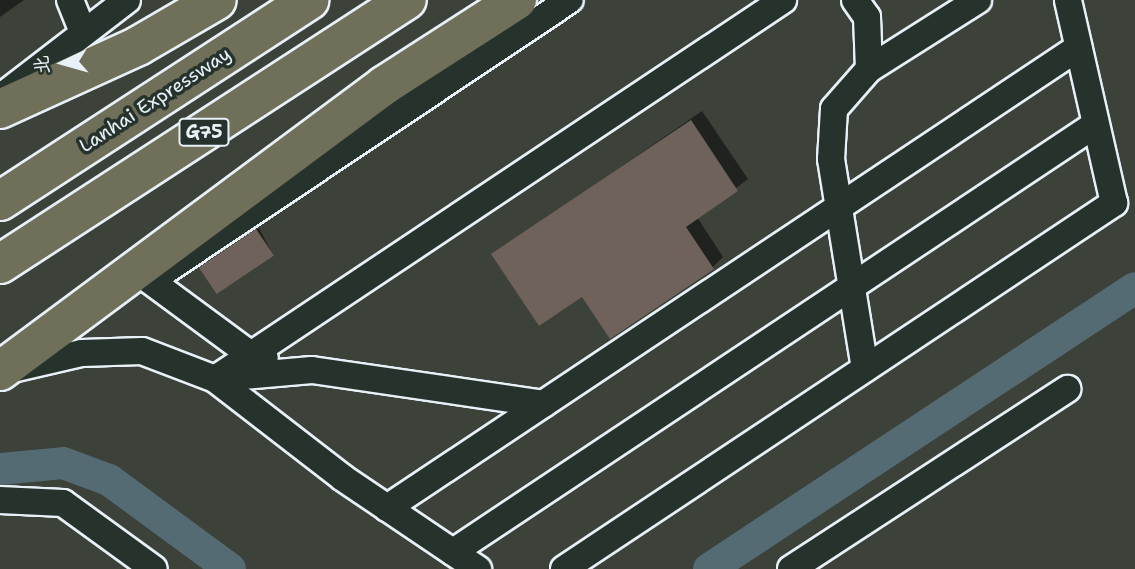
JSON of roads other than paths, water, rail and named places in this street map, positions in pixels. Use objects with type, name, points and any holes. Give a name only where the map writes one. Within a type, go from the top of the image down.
[{"type":"highway","points":[[0,109],[138,46],[217,0]]},
{"type":"highway","name":"Lanhai Expressway","points":[[0,201],[310,0]]},
{"type":"highway","name":"G75","points":[[0,264],[407,0]]},
{"type":"highway","points":[[0,372],[144,276],[385,85],[517,0]]},
{"type":"street","points":[[70,0],[82,30]]},
{"type":"street","points":[[0,98],[82,30],[127,0]]},
{"type":"street","points":[[544,404],[312,370],[251,355],[144,276],[570,0]]},
{"type":"street","points":[[215,379],[783,0]]},
{"type":"street","points":[[855,0],[867,17],[869,69]]},
{"type":"street","points":[[865,368],[831,159],[834,109],[869,69],[978,0]]},
{"type":"street","points":[[564,569],[1114,203],[1068,0]]},
{"type":"street","points":[[387,508],[1079,47]]},
{"type":"street","points":[[453,552],[1096,124]]},
{"type":"street","points":[[0,372],[82,353],[142,351],[215,379],[387,508],[478,569]]},
{"type":"street","points":[[215,379],[312,370]]},
{"type":"street","points":[[791,569],[1067,389]]},
{"type":"street","points":[[0,500],[63,503],[153,569]]},
{"type":"waterway","points":[[709,569],[1135,288]]},
{"type":"waterway","points":[[0,469],[63,463],[109,480],[230,569]]}]
